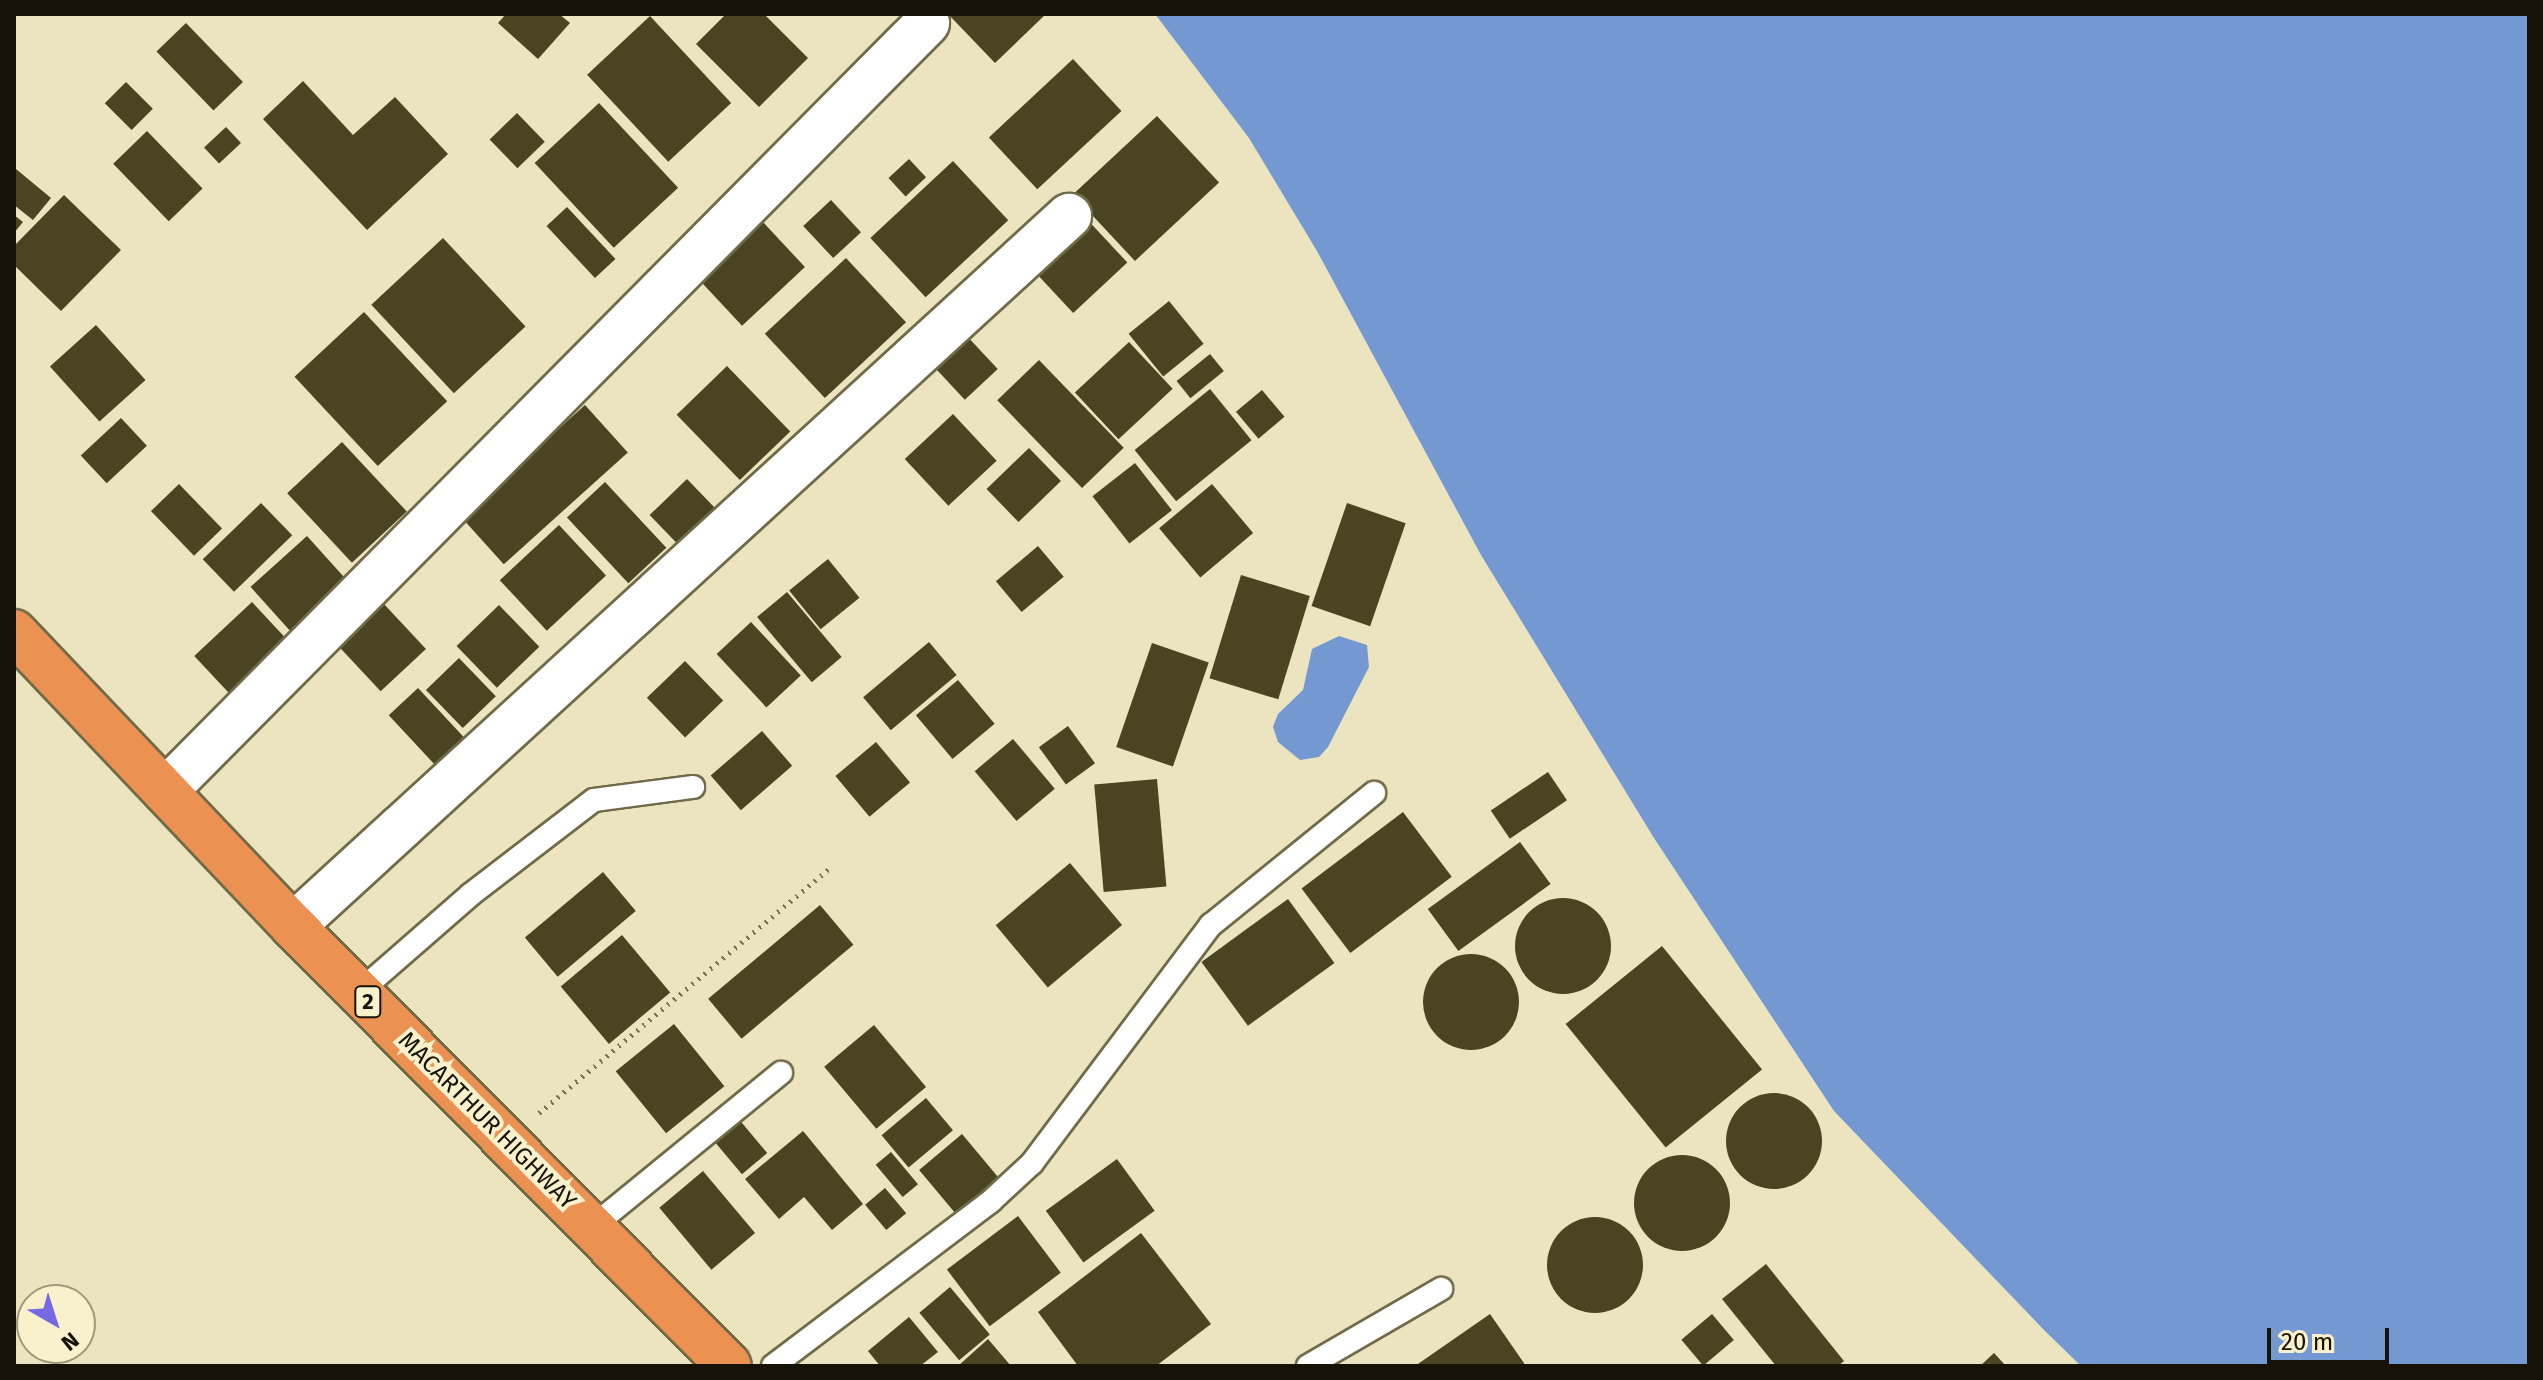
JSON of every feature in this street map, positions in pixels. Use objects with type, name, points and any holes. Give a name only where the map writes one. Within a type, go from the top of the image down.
[{"type":"highway","name":"MACARTHUR HIGHWAY","points":[[14,632],[293,926],[729,1366]]},
{"type":"street","points":[[165,791],[927,23]]},
{"type":"street","points":[[293,926],[1069,216]]},
{"type":"lane","points":[[359,992],[470,895],[594,800],[693,787]]},
{"type":"lane","points":[[773,1366],[1001,1192],[1032,1163],[1211,925],[1374,793]]},
{"type":"lane","points":[[592,1227],[781,1073]]},
{"type":"lane","points":[[1308,1366],[1441,1289]]},
{"type":"path","points":[[507,1141],[832,866]]},
{"type":"water","points":[[1155,14],[2529,14],[2529,1366],[2081,1366],[2044,1330],[1834,1111],[1654,838],[1481,555],[1317,251],[1249,138]]},
{"type":"water","points":[[1339,636],[1367,645],[1369,667],[1328,747],[1319,757],[1300,760],[1278,742],[1273,727],[1278,714],[1303,690],[1312,649]]},
{"type":"building","points":[[506,14],[559,14],[570,23],[538,59],[498,23]]},
{"type":"building","points":[[726,14],[764,14],[808,58],[759,107],[696,44]]},
{"type":"building","points":[[948,14],[1046,14],[995,63]]},
{"type":"building","points":[[650,16],[731,103],[668,162],[587,75]]},
{"type":"building","points":[[186,23],[243,82],[213,110],[157,51]]},
{"type":"building","points":[[1073,59],[1121,111],[1037,189],[989,137]]},
{"type":"building","points":[[303,81],[353,135],[395,97],[448,154],[367,230],[263,119]]},
{"type":"building","points":[[126,82],[153,109],[132,130],[105,103]]},
{"type":"building","points":[[599,103],[678,188],[614,248],[535,163]]},
{"type":"building","points":[[517,113],[545,142],[517,168],[490,139]]},
{"type":"building","points":[[1157,116],[1219,183],[1135,261],[1073,194]]},
{"type":"building","points":[[226,127],[241,143],[219,164],[204,147]]},
{"type":"building","points":[[147,131],[203,189],[169,221],[113,164]]},
{"type":"building","points":[[909,159],[926,177],[906,196],[889,178]]},
{"type":"building","points":[[953,161],[1008,220],[926,297],[870,238]]},
{"type":"building","points":[[16,169],[51,198],[33,220],[14,205]]},
{"type":"building","points":[[64,195],[121,250],[61,311],[14,265],[14,246]]},
{"type":"building","points":[[831,200],[861,232],[833,258],[803,226]]},
{"type":"building","points":[[567,207],[615,259],[595,278],[547,226]]},
{"type":"building","points":[[14,215],[23,222],[14,233]]},
{"type":"building","points":[[1083,215],[1127,263],[1073,313],[1029,265]]},
{"type":"building","points":[[762,221],[805,267],[742,326],[699,280]]},
{"type":"building","points":[[443,238],[526,326],[454,393],[371,305]]},
{"type":"building","points":[[846,258],[906,322],[825,398],[765,334]]},
{"type":"building","points":[[1169,301],[1204,344],[1163,376],[1129,334]]},
{"type":"building","points":[[364,312],[447,401],[378,466],[295,377]]},
{"type":"building","points":[[96,325],[146,380],[99,421],[50,366]]},
{"type":"building","points":[[965,334],[998,369],[965,400],[932,365]]},
{"type":"building","points":[[1129,342],[1173,389],[1119,439],[1075,392]]},
{"type":"building","points":[[1210,354],[1224,371],[1190,398],[1177,381]]},
{"type":"building","points":[[1039,360],[1124,448],[1082,488],[997,400]]},
{"type":"building","points":[[727,366],[790,431],[740,480],[677,415]]},
{"type":"building","points":[[1210,389],[1252,440],[1176,501],[1135,450]]},
{"type":"building","points":[[1262,390],[1284,417],[1258,439],[1236,412]]},
{"type":"building","points":[[585,405],[628,453],[504,564],[461,517]]},
{"type":"building","points":[[953,414],[997,461],[948,506],[905,459]]},
{"type":"building","points":[[121,418],[147,446],[107,483],[81,456]]},
{"type":"building","points":[[342,442],[407,511],[352,563],[287,493]]},
{"type":"building","points":[[1029,448],[1061,481],[1019,522],[987,489]]},
{"type":"building","points":[[1135,463],[1172,510],[1129,544],[1092,496]]},
{"type":"building","points":[[687,479],[721,514],[684,550],[650,515]]},
{"type":"building","points":[[605,482],[666,548],[628,583],[567,517]]},
{"type":"building","points":[[179,484],[222,529],[194,556],[151,511]]},
{"type":"building","points":[[1212,484],[1253,533],[1200,577],[1159,528]]},
{"type":"building","points":[[261,503],[292,535],[234,592],[203,559]]},
{"type":"building","points":[[1347,503],[1406,523],[1370,626],[1312,606]]},
{"type":"building","points":[[559,525],[606,575],[547,631],[500,580]]},
{"type":"building","points":[[307,536],[350,584],[293,634],[251,587]]},
{"type":"building","points":[[1038,546],[1064,577],[1022,612],[996,581]]},
{"type":"building","points":[[828,559],[859,598],[821,629],[789,590]]},
{"type":"building","points":[[1241,575],[1310,596],[1278,699],[1209,678]]},
{"type":"building","points":[[787,592],[842,657],[812,682],[757,617]]},
{"type":"building","points":[[252,602],[289,641],[231,695],[194,656]]},
{"type":"building","points":[[383,603],[426,649],[381,691],[338,645]]},
{"type":"building","points":[[499,605],[539,647],[497,688],[457,646]]},
{"type":"building","points":[[751,622],[801,675],[766,707],[717,654]]},
{"type":"building","points":[[929,642],[957,675],[891,730],[863,697]]},
{"type":"building","points":[[1152,643],[1209,663],[1173,767],[1116,747]]},
{"type":"building","points":[[459,658],[496,696],[463,728],[426,690]]},
{"type":"building","points":[[685,661],[723,701],[685,737],[647,698]]},
{"type":"building","points":[[958,680],[995,724],[953,759],[916,715]]},
{"type":"building","points":[[418,688],[465,738],[436,766],[389,715]]},
{"type":"building","points":[[1068,726],[1095,763],[1066,784],[1039,747]]},
{"type":"building","points":[[762,731],[792,766],[741,810],[711,776]]},
{"type":"building","points":[[1013,739],[1055,789],[1016,821],[975,771]]},
{"type":"building","points":[[876,742],[910,783],[869,817],[835,776]]},
{"type":"building","points":[[1548,772],[1567,800],[1510,839],[1491,811]]},
{"type":"building","points":[[1157,779],[1166,887],[1104,892],[1094,784]]},
{"type":"building","points":[[1403,812],[1452,877],[1350,953],[1302,888]]},
{"type":"building","points":[[1520,842],[1551,884],[1458,951],[1428,909]]},
{"type":"building","points":[[1070,863],[1122,925],[1048,987],[996,925]]},
{"type":"building","points":[[603,872],[636,911],[558,977],[525,938]]},
{"type":"building","points":[[1563,898],[1581,902],[1597,912],[1607,928],[1611,946],[1607,964],[1597,980],[1581,990],[1563,994],[1545,990],[1529,980],[1519,964],[1515,946],[1519,928],[1529,912],[1545,902]]},
{"type":"building","points":[[1288,899],[1334,963],[1248,1026],[1201,962]]},
{"type":"building","points":[[820,905],[853,945],[742,1039],[708,999]]},
{"type":"building","points":[[622,935],[670,992],[609,1044],[561,986]]},
{"type":"building","points":[[1662,946],[1762,1070],[1666,1148],[1566,1024]]},
{"type":"building","points":[[1471,954],[1489,958],[1505,968],[1515,984],[1519,1002],[1515,1020],[1505,1036],[1489,1046],[1471,1050],[1453,1046],[1437,1036],[1427,1020],[1423,1002],[1427,984],[1437,968],[1453,958]]},
{"type":"building","points":[[674,1024],[724,1086],[666,1133],[616,1071]]},
{"type":"building","points":[[874,1025],[926,1087],[876,1129],[824,1067]]},
{"type":"building","points":[[1774,1093],[1792,1097],[1808,1107],[1818,1123],[1822,1141],[1818,1159],[1808,1175],[1792,1185],[1774,1189],[1756,1185],[1740,1175],[1730,1159],[1726,1141],[1730,1123],[1740,1107],[1756,1097]]},
{"type":"building","points":[[926,1098],[953,1130],[909,1167],[882,1135]]},
{"type":"building","points":[[737,1117],[767,1153],[742,1174],[712,1138]]},
{"type":"building","points":[[803,1131],[863,1204],[832,1230],[804,1197],[779,1219],[745,1179]]},
{"type":"building","points":[[962,1134],[999,1178],[956,1214],[919,1170]]},
{"type":"building","points":[[891,1152],[918,1184],[903,1197],[876,1165]]},
{"type":"building","points":[[1682,1155],[1700,1159],[1716,1169],[1726,1185],[1730,1203],[1726,1221],[1716,1237],[1700,1247],[1682,1251],[1664,1247],[1648,1237],[1638,1221],[1634,1203],[1638,1185],[1648,1169],[1664,1159]]},
{"type":"building","points":[[1117,1159],[1155,1211],[1083,1263],[1046,1211]]},
{"type":"building","points":[[703,1171],[755,1233],[711,1270],[659,1208]]},
{"type":"building","points":[[885,1188],[906,1213],[886,1230],[865,1205]]},
{"type":"building","points":[[1018,1216],[1061,1273],[990,1326],[947,1270]]},
{"type":"building","points":[[1595,1217],[1613,1221],[1629,1231],[1639,1247],[1643,1265],[1639,1283],[1629,1299],[1613,1309],[1595,1313],[1577,1309],[1561,1299],[1551,1283],[1547,1265],[1551,1247],[1561,1231],[1577,1221]]},
{"type":"building","points":[[1141,1233],[1211,1324],[1156,1366],[1078,1366],[1038,1312]]},
{"type":"building","points":[[1766,1264],[1844,1361],[1838,1366],[1776,1366],[1722,1299]]},
{"type":"building","points":[[950,1287],[990,1334],[959,1360],[919,1313]]},
{"type":"building","points":[[1490,1314],[1526,1366],[1415,1366]]},
{"type":"building","points":[[1712,1314],[1734,1340],[1703,1366],[1681,1340]]},
{"type":"building","points":[[909,1317],[938,1352],[920,1366],[880,1366],[868,1351]]},
{"type":"building","points":[[988,1339],[1011,1366],[958,1366]]},
{"type":"building","points":[[1994,1353],[2006,1366],[1980,1366]]}]
